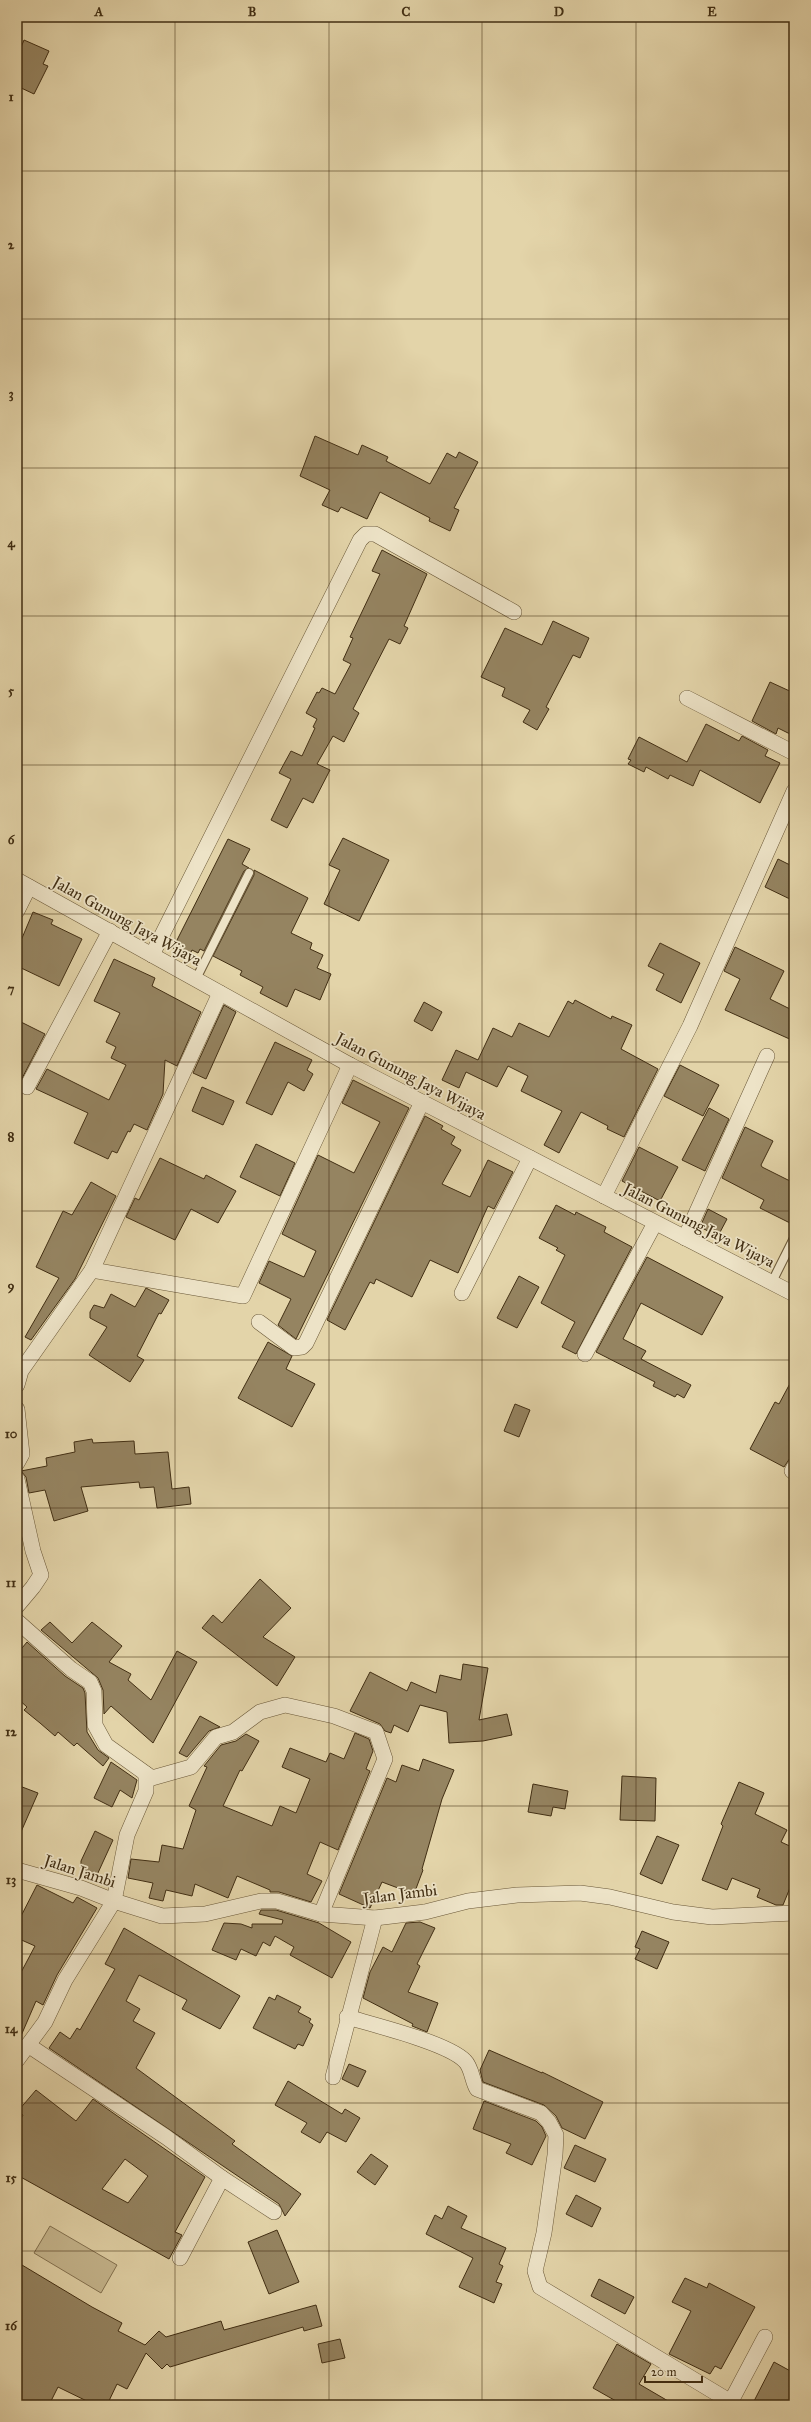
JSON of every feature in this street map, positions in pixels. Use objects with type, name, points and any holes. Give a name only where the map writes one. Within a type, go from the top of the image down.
[{"type":"street","points":[[152,955],[360,540],[366,534],[375,534],[514,612]]},
{"type":"street","points":[[687,698],[794,753]]},
{"type":"street","points":[[604,1196],[690,1026],[794,790]]},
{"type":"street","points":[[17,911],[23,883]]},
{"type":"street","name":"Jalan Gunung Jaya Wijaya","points":[[23,883],[350,1065],[794,1294]]},
{"type":"street","points":[[28,1087],[110,931]]},
{"type":"street","points":[[17,1385],[21,1371],[92,1270],[220,993]]},
{"type":"street","points":[[685,1238],[768,1056]]},
{"type":"street","points":[[92,1270],[243,1296],[350,1065]]},
{"type":"street","points":[[260,1322],[294,1348],[302,1347],[306,1343],[422,1102]]},
{"type":"street","points":[[462,1293],[530,1158]]},
{"type":"street","points":[[585,1354],[655,1222]]},
{"type":"street","points":[[17,1409],[21,1433],[19,1459]]},
{"type":"street","points":[[17,1479],[33,1551],[41,1575],[17,1606]]},
{"type":"street","points":[[17,1621],[71,1669],[90,1682],[94,1691],[95,1725],[106,1746],[152,1778],[191,1767],[216,1737],[233,1732],[260,1712],[285,1705],[334,1716],[376,1732],[384,1759],[321,1914]]},
{"type":"street","points":[[17,2060],[45,2022],[65,1980],[114,1901],[127,1835],[146,1791],[146,1774]]},
{"type":"street","name":"Jalan Jambi","points":[[17,1870],[81,1888],[114,1901],[162,1916],[205,1914],[261,1901],[277,1901],[321,1914],[375,1918],[424,1912],[468,1901],[517,1895],[580,1893],[610,1897],[673,1912],[712,1917],[794,1913]]},
{"type":"street","points":[[333,2077],[347,2017],[362,1971],[375,1918]]},
{"type":"street","points":[[347,2017],[416,2038],[454,2053],[467,2062],[477,2089],[541,2113],[545,2117],[556,2136],[556,2155],[544,2233],[535,2271],[540,2286],[730,2403],[764,2337]]},
{"type":"street","points":[[28,2045],[166,2137],[222,2178],[274,2212]]},
{"type":"street","points":[[180,2258],[222,2178]]},
{"type":"lane","points":[[196,979],[250,873]]},
{"type":"lane","points":[[772,1282],[794,1238]]},
{"type":"shaded area","points":[[50,2226],[117,2265],[101,2293],[34,2253]]},
{"type":"building","points":[[24,40],[49,51],[43,64],[48,66],[34,94],[17,86],[17,57]]},
{"type":"building","points":[[315,436],[358,455],[362,445],[388,457],[386,461],[430,484],[447,453],[456,458],[459,452],[478,462],[454,508],[459,510],[450,531],[429,521],[430,518],[380,492],[367,519],[341,507],[338,512],[322,505],[330,490],[300,476]]},
{"type":"building","points":[[382,550],[427,574],[404,626],[408,628],[400,644],[389,639],[353,709],[359,713],[344,742],[333,736],[317,764],[330,770],[313,803],[303,798],[287,828],[271,820],[291,779],[279,773],[291,751],[302,756],[315,728],[313,727],[317,719],[306,713],[317,692],[319,693],[322,688],[335,694],[351,664],[343,660],[353,638],[350,637],[380,574],[372,571]]},
{"type":"building","points":[[553,621],[589,638],[580,658],[573,655],[546,707],[549,709],[537,730],[523,722],[530,710],[502,696],[505,688],[481,677],[505,628],[542,645]]},
{"type":"building","points":[[770,682],[794,693],[794,736],[778,728],[776,734],[752,721]]},
{"type":"building","points":[[706,724],[739,741],[742,736],[768,750],[765,756],[780,763],[760,803],[700,770],[693,786],[670,775],[668,779],[646,767],[644,772],[628,764],[631,760],[628,759],[639,737],[687,762]]},
{"type":"building","points":[[343,838],[389,860],[359,921],[324,904],[340,870],[329,865]]},
{"type":"building","points":[[228,839],[250,849],[242,864],[249,868],[244,871],[204,951],[200,949],[198,953],[192,950],[189,956],[173,948]]},
{"type":"building","points":[[778,859],[794,867],[794,901],[765,887]]},
{"type":"building","points":[[254,870],[308,898],[291,933],[312,943],[310,949],[323,955],[317,968],[331,974],[320,1000],[295,989],[287,1007],[260,993],[263,987],[240,975],[242,971],[213,956],[254,875]]},
{"type":"building","points":[[33,912],[53,920],[51,924],[82,939],[59,986],[17,966],[17,950]]},
{"type":"building","points":[[660,943],[700,963],[681,1003],[656,990],[664,974],[648,966]]},
{"type":"building","points":[[735,947],[784,971],[770,999],[794,1011],[794,1041],[725,1010],[740,979],[724,971]]},
{"type":"building","points":[[114,959],[155,978],[152,986],[201,1012],[177,1066],[165,1060],[163,1094],[147,1130],[134,1124],[130,1132],[128,1131],[117,1153],[112,1151],[108,1159],[74,1143],[88,1113],[36,1089],[47,1069],[109,1100],[126,1065],[111,1058],[116,1047],[106,1042],[120,1013],[94,1001]]},
{"type":"building","points":[[575,1000],[611,1019],[612,1016],[632,1025],[621,1049],[658,1069],[624,1137],[607,1129],[608,1126],[581,1112],[559,1153],[544,1145],[562,1111],[521,1091],[528,1076],[508,1066],[497,1087],[466,1072],[459,1088],[442,1080],[456,1050],[478,1060],[493,1028],[512,1037],[519,1023],[549,1037],[568,1001],[573,1004]]},
{"type":"building","points":[[424,1002],[442,1012],[432,1031],[414,1021]]},
{"type":"building","points":[[224,1005],[236,1012],[206,1079],[193,1073]]},
{"type":"building","points":[[17,1020],[45,1034],[17,1088]]},
{"type":"building","points":[[275,1042],[312,1060],[307,1070],[313,1074],[304,1091],[288,1082],[272,1115],[246,1103]]},
{"type":"building","points":[[680,1065],[719,1085],[703,1116],[664,1096]]},
{"type":"building","points":[[353,1080],[409,1108],[296,1339],[278,1325],[291,1299],[259,1283],[269,1261],[304,1277],[316,1251],[282,1234],[318,1155],[354,1173],[380,1122],[342,1103]]},
{"type":"building","points":[[202,1087],[234,1101],[223,1125],[192,1111]]},
{"type":"building","points":[[709,1108],[729,1119],[705,1171],[682,1160]]},
{"type":"building","points":[[425,1116],[443,1126],[441,1129],[455,1137],[451,1144],[461,1150],[442,1184],[470,1197],[488,1160],[513,1172],[494,1209],[488,1206],[458,1273],[430,1260],[412,1297],[376,1279],[374,1284],[370,1282],[345,1330],[327,1320]]},
{"type":"building","points":[[745,1127],[773,1141],[761,1165],[762,1167],[794,1183],[794,1225],[760,1208],[764,1200],[722,1178]]},
{"type":"building","points":[[256,1144],[295,1163],[280,1196],[240,1177]]},
{"type":"building","points":[[639,1147],[678,1167],[660,1201],[622,1181]]},
{"type":"building","points":[[160,1158],[204,1179],[206,1175],[236,1191],[218,1223],[191,1209],[175,1240],[126,1217],[135,1198],[139,1200]]},
{"type":"building","points":[[91,1182],[116,1196],[75,1279],[31,1340],[25,1337],[59,1278],[36,1267],[63,1211],[72,1215]]},
{"type":"building","points":[[556,1205],[575,1215],[576,1212],[606,1227],[604,1232],[632,1247],[576,1354],[562,1347],[575,1322],[541,1303],[565,1255],[556,1250],[558,1248],[539,1238]]},
{"type":"building","points":[[708,1209],[727,1219],[718,1236],[700,1227]]},
{"type":"building","points":[[647,1257],[723,1297],[702,1335],[641,1303],[623,1339],[646,1351],[641,1359],[691,1385],[684,1398],[677,1394],[675,1397],[653,1386],[655,1382],[596,1352]]},
{"type":"building","points":[[519,1276],[539,1287],[517,1328],[497,1318]]},
{"type":"building","points":[[146,1288],[169,1300],[161,1314],[159,1313],[137,1356],[144,1360],[130,1382],[89,1355],[107,1327],[90,1318],[90,1312],[94,1305],[104,1308],[111,1294],[135,1307]]},
{"type":"building","points":[[268,1342],[292,1356],[286,1369],[315,1384],[292,1427],[238,1398]]},
{"type":"building","points":[[794,1376],[794,1452],[784,1467],[750,1449],[775,1402],[779,1404]]},
{"type":"building","points":[[515,1404],[530,1410],[519,1437],[504,1431]]},
{"type":"building","points":[[92,1439],[93,1443],[134,1441],[135,1454],[168,1452],[172,1489],[189,1487],[191,1504],[157,1508],[154,1487],[140,1488],[139,1482],[81,1487],[88,1511],[54,1521],[45,1490],[29,1493],[26,1477],[21,1471],[47,1466],[46,1458],[75,1452],[74,1442]]},
{"type":"building","points":[[260,1579],[291,1608],[263,1637],[295,1657],[277,1686],[202,1628],[213,1615],[222,1623]]},
{"type":"building","points":[[50,1622],[72,1643],[92,1622],[122,1646],[109,1662],[131,1674],[128,1680],[151,1700],[177,1651],[197,1662],[153,1743],[111,1706],[104,1714],[103,1690],[98,1678],[41,1630]]},
{"type":"building","points":[[27,1642],[65,1676],[83,1688],[85,1693],[87,1732],[98,1750],[109,1758],[103,1766],[77,1743],[74,1746],[58,1732],[55,1736],[24,1710],[27,1707],[17,1698],[17,1654]]},
{"type":"building","points":[[463,1664],[488,1668],[479,1720],[507,1714],[512,1735],[483,1741],[449,1743],[447,1712],[420,1705],[408,1732],[394,1725],[391,1733],[385,1731],[380,1724],[350,1711],[370,1672],[407,1691],[411,1682],[436,1693],[440,1675],[461,1680]]},
{"type":"building","points":[[200,1716],[220,1727],[209,1731],[187,1757],[179,1753]]},
{"type":"building","points":[[355,1733],[369,1739],[373,1751],[366,1769],[370,1771],[338,1850],[320,1842],[307,1874],[322,1881],[311,1902],[279,1892],[270,1892],[270,1890],[237,1876],[228,1898],[195,1884],[192,1896],[166,1890],[163,1901],[149,1898],[153,1883],[128,1878],[131,1859],[159,1862],[162,1845],[183,1849],[196,1810],[189,1806],[207,1767],[204,1766],[221,1745],[236,1741],[246,1734],[259,1741],[242,1771],[240,1770],[223,1806],[272,1826],[280,1806],[296,1813],[310,1779],[282,1767],[290,1748],[326,1762],[330,1753],[344,1759]]},
{"type":"building","points":[[423,1759],[454,1770],[442,1799],[422,1869],[423,1870],[414,1894],[382,1882],[370,1908],[339,1894],[387,1778],[396,1782],[402,1765],[419,1771]]},
{"type":"building","points":[[111,1762],[137,1780],[132,1798],[120,1790],[112,1807],[94,1798]]},
{"type":"building","points":[[622,1776],[656,1778],[655,1821],[620,1820]]},
{"type":"building","points":[[739,1782],[764,1793],[755,1814],[787,1830],[781,1842],[794,1848],[794,1878],[783,1905],[776,1905],[757,1897],[760,1889],[732,1878],[727,1890],[702,1880],[723,1826],[721,1824]]},
{"type":"building","points":[[533,1784],[568,1791],[565,1809],[553,1807],[551,1816],[528,1812]]},
{"type":"building","points":[[17,1785],[38,1793],[17,1841]]},
{"type":"building","points":[[95,1831],[113,1840],[97,1875],[81,1868],[81,1861]]},
{"type":"building","points":[[657,1836],[679,1845],[662,1884],[640,1874]]},
{"type":"building","points":[[37,1885],[73,1903],[77,1897],[97,1908],[57,1975],[43,2005],[36,2001],[17,2045],[17,1980],[35,1946],[17,1938],[17,1924]]},
{"type":"building","points":[[261,1910],[276,1910],[319,1923],[351,1942],[332,1978],[290,1955],[294,1947],[275,1936],[270,1946],[263,1942],[256,1956],[241,1949],[236,1960],[212,1950],[224,1923],[241,1924],[252,1928],[252,1924],[282,1924],[283,1920],[259,1914]]},
{"type":"building","points":[[420,1922],[435,1928],[417,1964],[420,1966],[408,1992],[438,2003],[427,2032],[412,2026],[413,2024],[363,1998],[370,1972],[383,1947],[392,1952],[406,1923]]},
{"type":"building","points":[[124,1928],[240,1996],[220,2029],[182,2009],[187,2000],[139,1975],[126,2001],[140,2009],[133,2021],[155,2033],[136,2068],[235,2141],[232,2144],[301,2194],[285,2216],[279,2204],[49,2048],[60,2032],[70,2039],[77,2028],[80,2030],[115,1969],[105,1964]]},
{"type":"building","points":[[642,1931],[669,1942],[657,1969],[635,1959],[640,1949],[635,1947]]},
{"type":"building","points":[[277,1995],[301,2007],[298,2012],[311,2019],[309,2022],[313,2025],[303,2046],[298,2044],[295,2049],[253,2028],[269,1997],[275,2000]]},
{"type":"building","points":[[489,2050],[542,2072],[603,2102],[585,2139],[562,2128],[556,2116],[544,2105],[483,2082],[480,2070]]},
{"type":"building","points":[[349,2064],[366,2071],[358,2087],[342,2079]]},
{"type":"building","points":[[288,2081],[342,2114],[345,2109],[360,2118],[346,2142],[327,2132],[320,2143],[301,2132],[307,2123],[275,2105]]},
{"type":"building","points":[[36,2090],[76,2121],[93,2099],[205,2177],[175,2232],[182,2235],[169,2259],[17,2175],[17,2126],[23,2115],[18,2111]],"holes":[[[125,2159],[148,2176],[128,2203],[102,2189]]]},
{"type":"building","points":[[484,2101],[536,2121],[542,2127],[546,2136],[532,2165],[506,2153],[511,2144],[473,2129]]},
{"type":"building","points":[[575,2145],[606,2159],[595,2182],[564,2168]]},
{"type":"building","points":[[371,2154],[388,2166],[375,2185],[357,2172]]},
{"type":"building","points":[[576,2195],[601,2208],[592,2227],[566,2214]]},
{"type":"building","points":[[448,2206],[467,2216],[461,2228],[506,2248],[499,2264],[503,2266],[496,2282],[502,2284],[494,2303],[459,2287],[473,2258],[426,2234],[435,2215],[442,2219]]},
{"type":"building","points":[[277,2230],[299,2282],[269,2294],[248,2242]]},
{"type":"building","points":[[17,2262],[92,2307],[122,2323],[118,2331],[145,2345],[159,2331],[166,2337],[221,2321],[224,2330],[316,2305],[322,2326],[304,2331],[303,2327],[170,2367],[167,2364],[162,2369],[146,2353],[127,2389],[117,2384],[107,2405],[95,2405],[58,2387],[49,2405],[17,2405]]},
{"type":"building","points":[[685,2278],[707,2288],[709,2283],[755,2307],[721,2369],[715,2366],[710,2374],[669,2354],[691,2311],[672,2302]]},
{"type":"building","points":[[599,2279],[634,2297],[625,2314],[591,2296]]},
{"type":"building","points":[[340,2339],[345,2358],[322,2363],[318,2344]]},
{"type":"building","points":[[617,2344],[651,2364],[639,2384],[675,2405],[623,2405],[593,2388]]},
{"type":"building","points":[[774,2362],[794,2373],[794,2405],[752,2405]]}]
